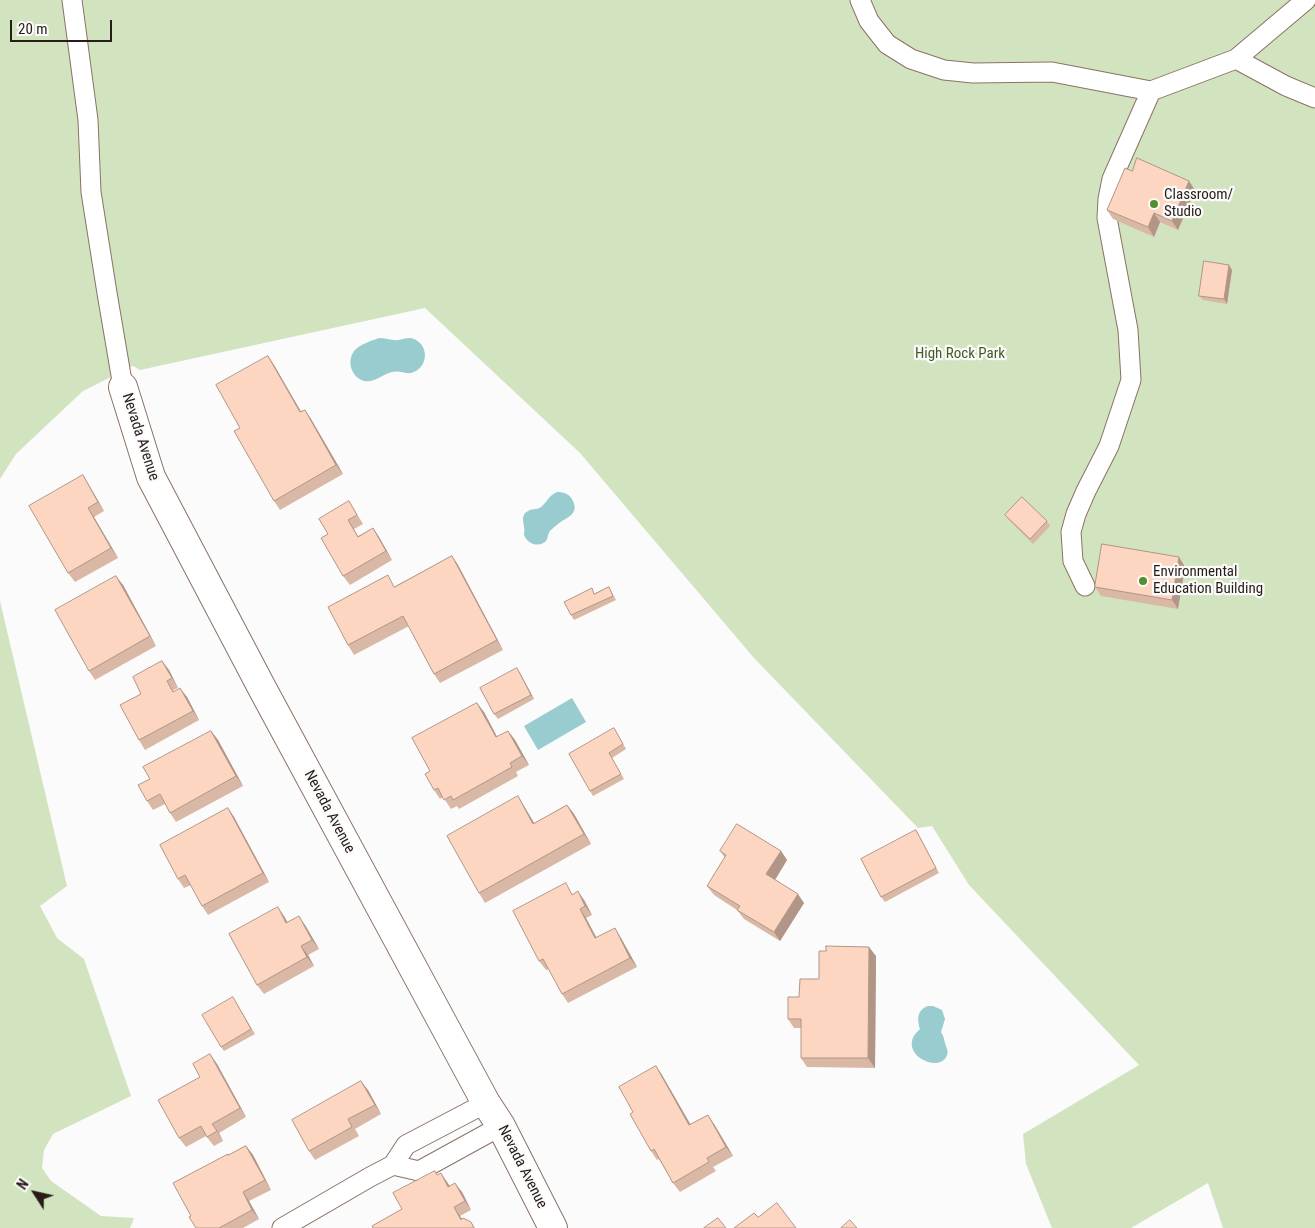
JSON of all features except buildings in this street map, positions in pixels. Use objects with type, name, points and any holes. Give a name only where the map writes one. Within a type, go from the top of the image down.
[{"type":"street","name":"Nevada Avenue","points":[[124,387],[151,477],[262,688],[486,1103],[501,1126],[553,1228]]},
{"type":"lane","points":[[72,0],[88,120],[91,192],[124,387]]},
{"type":"lane","points":[[860,0],[869,21],[887,44],[911,60],[944,70],[973,73],[1052,72],[1151,91],[1236,59],[1306,0]]},
{"type":"lane","points":[[1236,59],[1286,86],[1315,98]]},
{"type":"lane","points":[[1085,586],[1073,561],[1070,532],[1086,491],[1109,446],[1131,380],[1128,330],[1107,218],[1108,199],[1112,178],[1151,91]]},
{"type":"lane","points":[[282,1228],[393,1165],[406,1145],[486,1103]]},
{"type":"lane","points":[[393,1165],[419,1171],[501,1126]]},
{"type":"green space","name":"High Rock Park","points":[[0,0],[1315,0],[1315,1228],[1223,1228],[1208,1183],[1131,1228],[1052,1228],[1026,1164],[1023,1134],[1139,1065],[969,885],[932,826],[918,828],[754,658],[580,453],[425,308],[140,370],[133,366],[83,391],[16,454],[0,479]]},
{"type":"green space","points":[[0,601],[67,886],[40,906],[57,938],[84,959],[131,1096],[53,1134],[44,1150],[42,1168],[51,1181],[101,1216],[134,1218],[130,1228],[0,1228]]},
{"type":"water","points":[[379,338],[396,340],[409,338],[416,340],[425,353],[423,363],[416,371],[411,373],[388,373],[372,381],[360,379],[351,368],[352,354],[360,346]]},
{"type":"water","points":[[557,492],[564,493],[570,497],[575,508],[574,511],[550,531],[546,541],[537,545],[530,543],[524,535],[523,519],[525,513],[541,507]]},
{"type":"water","points":[[572,698],[586,722],[538,750],[524,726]]},
{"type":"water","points":[[928,1006],[942,1010],[945,1019],[941,1032],[948,1054],[943,1061],[936,1063],[928,1062],[921,1058],[915,1053],[912,1046],[913,1038],[920,1029],[918,1018],[920,1012]]},
{"type":"place","name":"Classroom/ Studio","points":[[1154,204]]},
{"type":"place","name":"Environmental Education Building","points":[[1143,581]]}]
